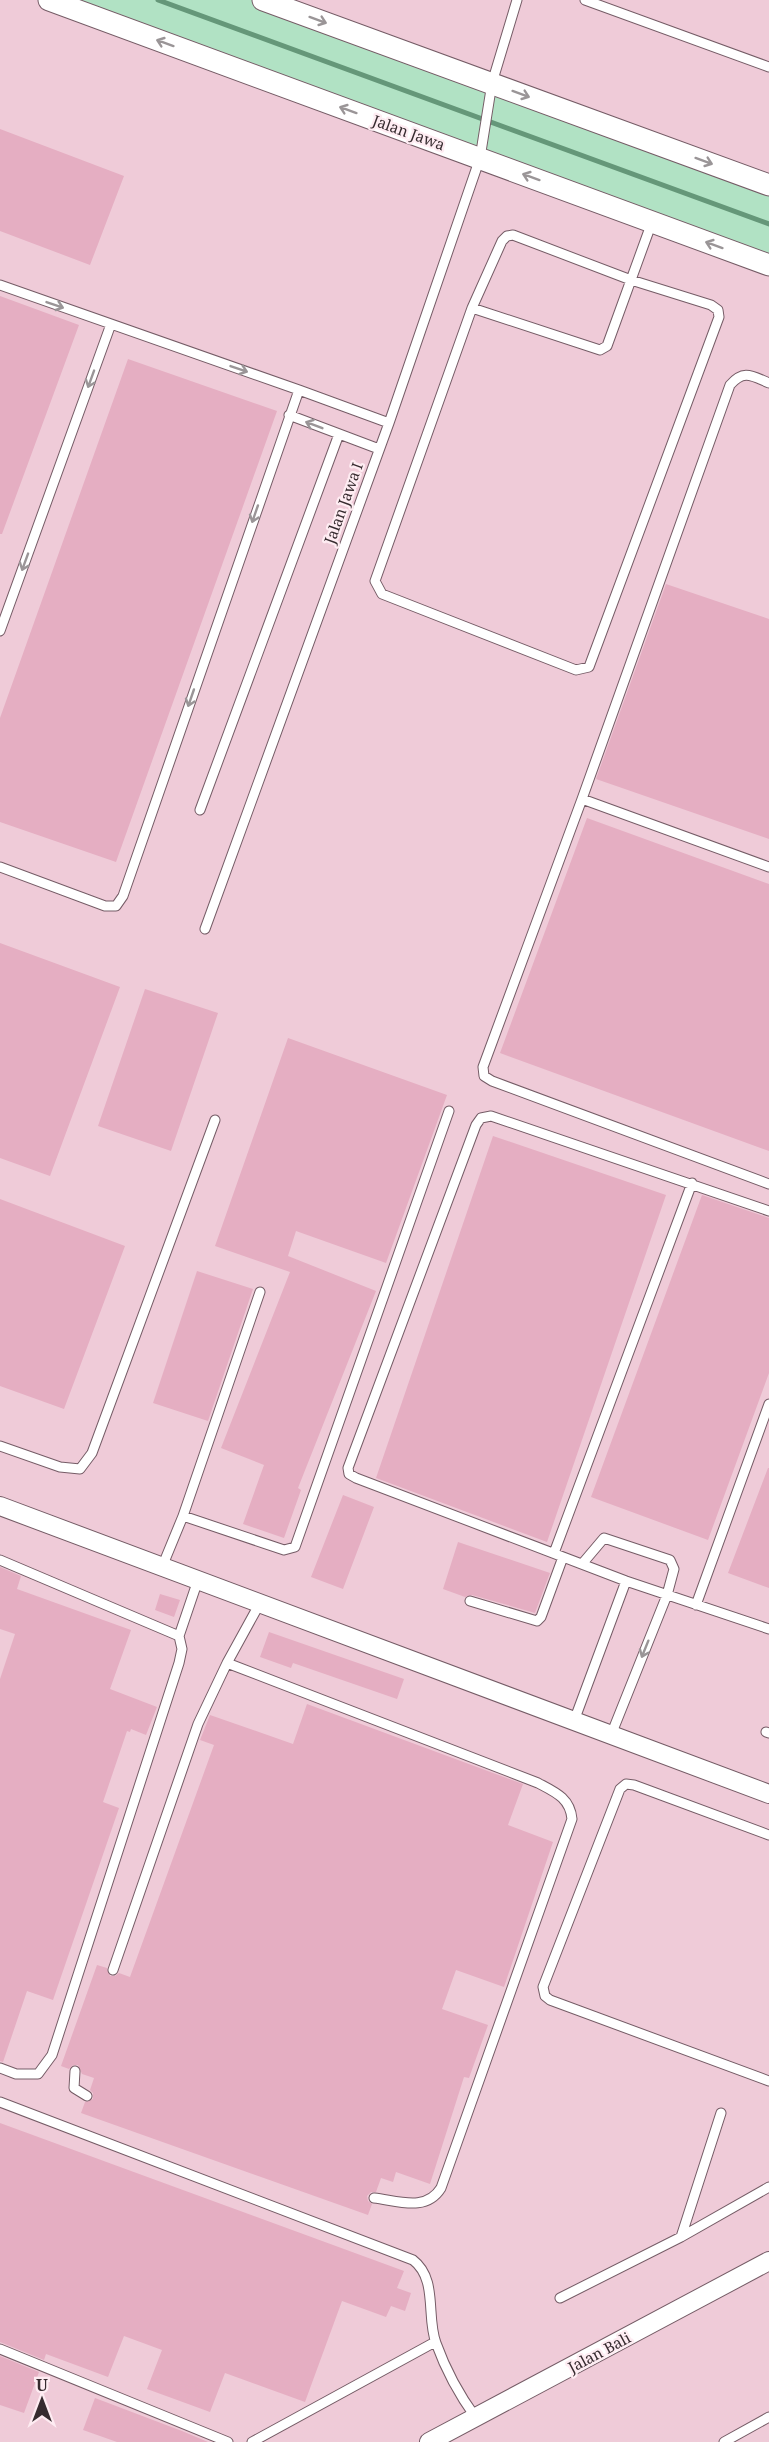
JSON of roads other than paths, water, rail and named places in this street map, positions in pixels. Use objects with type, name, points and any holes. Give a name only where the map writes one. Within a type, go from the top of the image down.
[{"type":"street","name":"Jalan Jawa","points":[[50,0],[481,149],[652,222],[769,265]]},
{"type":"street","points":[[262,0],[491,91],[769,185]]},
{"type":"street","points":[[0,1506],[769,1794]]},
{"type":"street","name":"Jalan Bali","points":[[429,2442],[473,2414],[769,2261]]},
{"type":"lane","name":"Jalan Jawa I","points":[[205,929],[379,449],[481,149],[491,91],[517,0]]},
{"type":"lane","points":[[585,0],[769,67]]},
{"type":"lane","points":[[472,308],[600,350],[607,346],[652,222]]},
{"type":"lane","points":[[513,235],[718,310],[719,317],[589,667],[584,669],[576,670],[382,594],[375,581],[472,308],[502,241],[507,236],[513,235]]},
{"type":"lane","points":[[0,285],[388,423]]},
{"type":"lane","points":[[0,631],[111,324]]},
{"type":"lane","points":[[769,383],[748,375],[737,376],[730,385],[582,799],[483,1067],[484,1076],[492,1081],[769,1184]]},
{"type":"lane","points":[[0,867],[105,906],[116,906],[123,896],[299,390]]},
{"type":"lane","points":[[289,415],[379,449]]},
{"type":"lane","points":[[200,810],[339,434]]},
{"type":"lane","points":[[582,799],[769,867]]},
{"type":"lane","points":[[183,1516],[284,1550],[295,1548],[449,1111]]},
{"type":"lane","points":[[769,1211],[491,1116],[481,1118],[472,1136],[348,1468],[349,1474],[356,1478],[626,1581],[769,1629]]},
{"type":"lane","points":[[0,1446],[60,1467],[80,1469],[92,1453],[215,1120]]},
{"type":"lane","points":[[470,1601],[537,1621],[541,1617],[559,1555],[692,1184]]},
{"type":"lane","points":[[162,1567],[183,1516],[260,1292]]},
{"type":"lane","points":[[696,1605],[769,1404]]},
{"type":"lane","points":[[582,1564],[604,1538],[670,1560],[674,1569],[667,1595],[611,1735]]},
{"type":"lane","points":[[0,1560],[179,1636]]},
{"type":"lane","points":[[0,2068],[16,2074],[38,2074],[52,2055],[179,1663],[182,1649],[179,1636],[198,1580]]},
{"type":"lane","points":[[574,1721],[626,1581]]},
{"type":"lane","points":[[113,1970],[198,1724],[227,1663],[260,1603]]},
{"type":"lane","points":[[227,1663],[538,1783],[562,1797],[571,1807],[572,1819],[441,2188],[429,2202],[374,2198]]},
{"type":"lane","points":[[769,1835],[626,1784],[620,1789],[543,1987],[545,1996],[550,2000],[769,2080]]},
{"type":"lane","points":[[75,2071],[74,2088],[87,2096]]},
{"type":"lane","points":[[0,2102],[413,2260],[422,2267],[426,2277],[435,2342],[473,2414]]},
{"type":"lane","points":[[681,2236],[721,2113]]},
{"type":"lane","points":[[560,2298],[681,2236],[769,2187]]},
{"type":"lane","points":[[252,2442],[435,2342]]},
{"type":"lane","points":[[0,2349],[228,2442]]},
{"type":"lane","points":[[724,2442],[769,2417]]},
{"type":"waterway","points":[[158,0],[769,224]]}]
